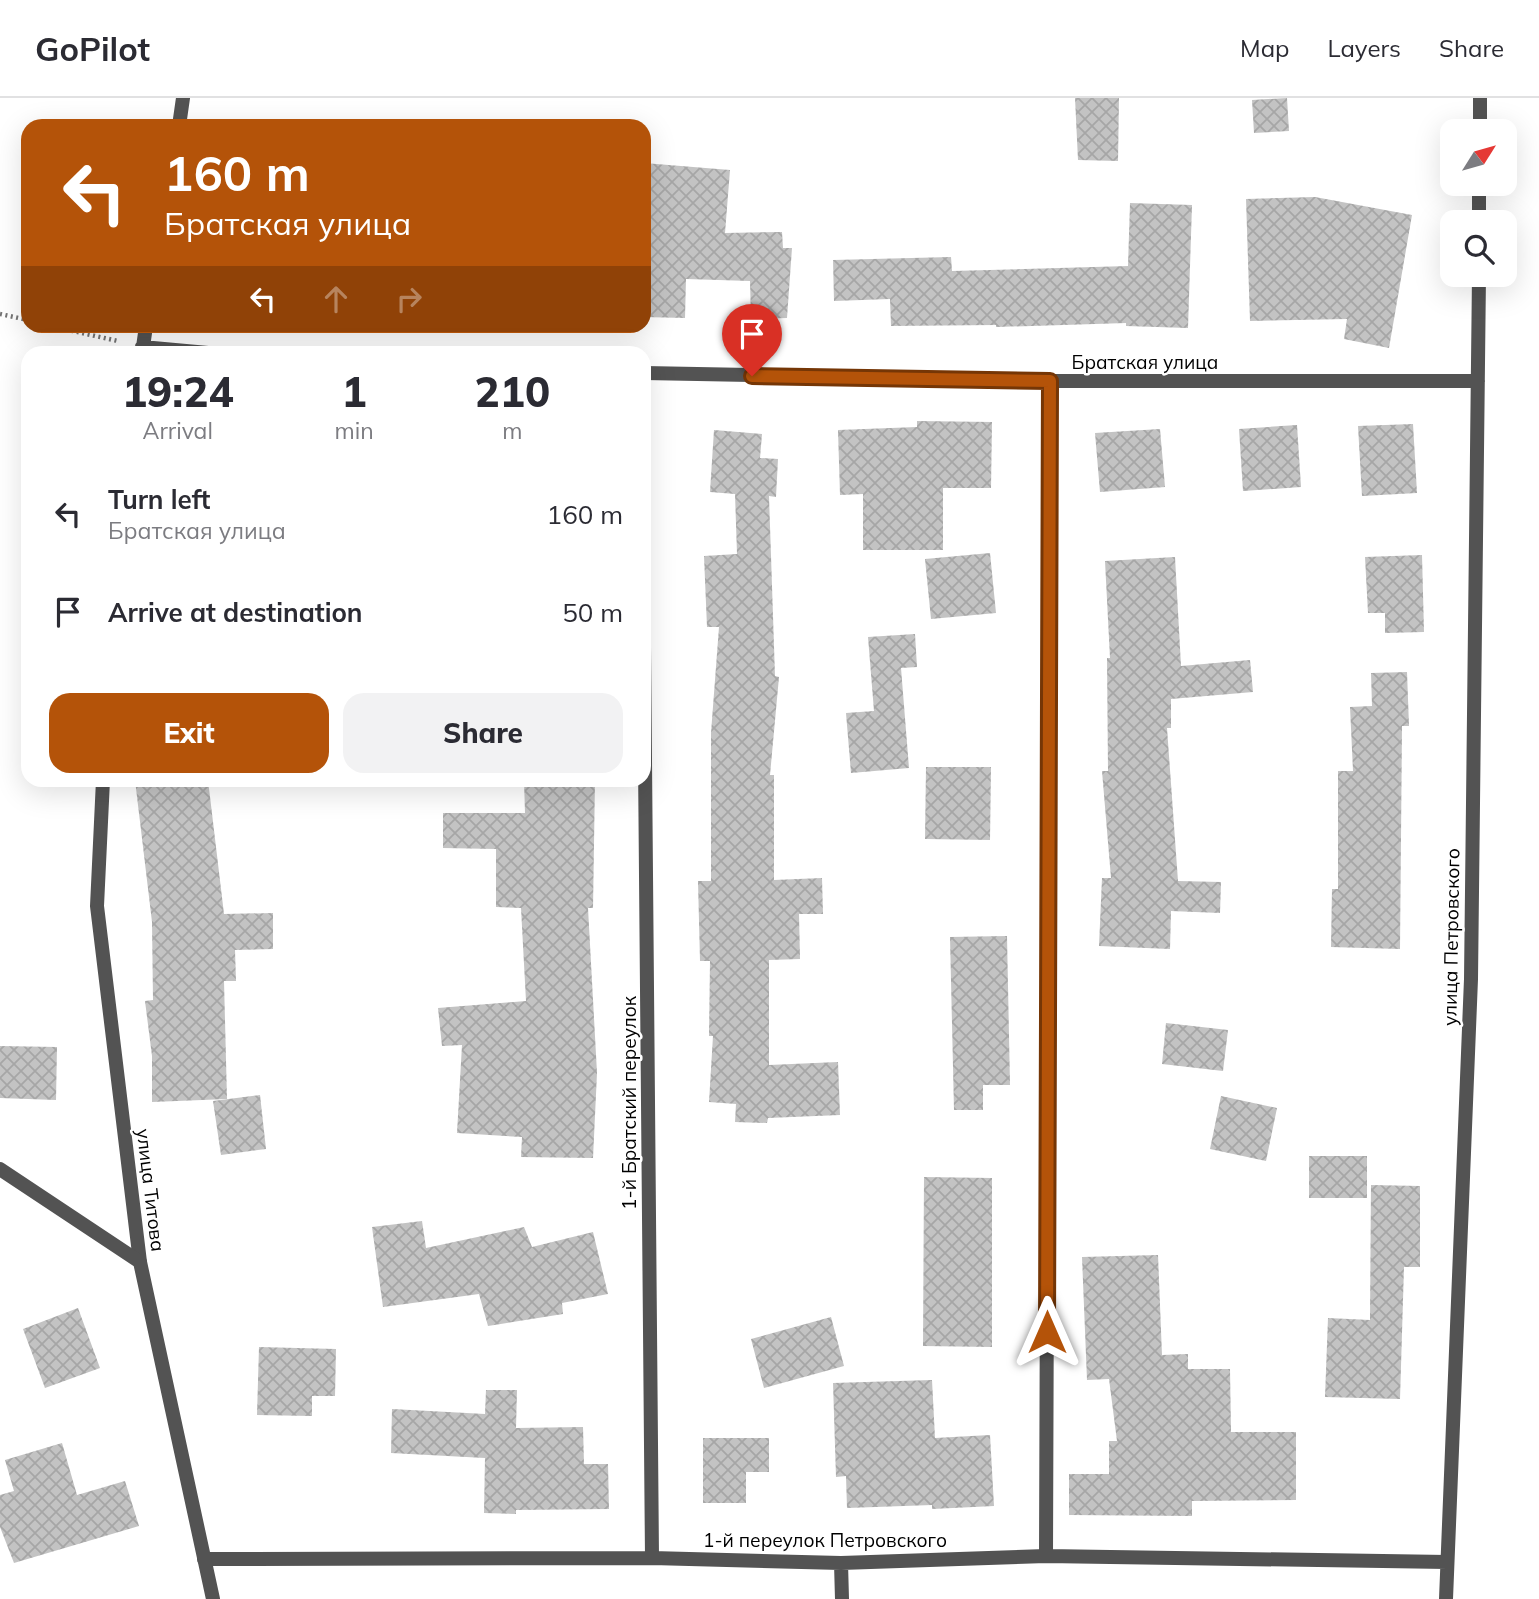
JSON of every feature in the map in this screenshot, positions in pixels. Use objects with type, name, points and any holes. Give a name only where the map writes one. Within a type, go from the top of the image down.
[{"type":"street","points":[[180,119],[183,98]]},
{"type":"street","points":[[1480,98],[1480,119]]},
{"type":"street","name":"улица Петровского","points":[[1446,1599],[1471,979],[1479,287]]},
{"type":"street","name":"Братская улица","points":[[651,373],[1050,381],[1478,381]]},
{"type":"street","points":[[1046,1556],[1050,381]]},
{"type":"street","name":"улица Титова","points":[[103,787],[97,906],[140,1262],[213,1599]]},
{"type":"street","name":"1-й Братский переулок","points":[[645,787],[652,1558]]},
{"type":"street","points":[[0,1169],[140,1262]]},
{"type":"street","name":"1-й переулок Петровского","points":[[204,1559],[652,1558],[841,1563],[1046,1556],[1447,1562]]},
{"type":"street","points":[[841,1563],[842,1599]]},
{"type":"path","points":[[0,314],[21,318]]},
{"type":"path","points":[[77,333],[127,346]]},
{"type":"building","points":[[1075,98],[1119,98],[1118,161],[1078,160]]},
{"type":"building","points":[[1287,98],[1289,131],[1254,133],[1252,100]]},
{"type":"building","points":[[651,164],[730,170],[725,233],[782,232],[783,248],[792,248],[787,318],[751,319],[750,281],[686,279],[685,318],[651,317]]},
{"type":"building","points":[[1315,197],[1412,215],[1389,348],[1344,339],[1347,319],[1250,321],[1246,199]]},
{"type":"building","points":[[1130,203],[1192,205],[1188,328],[1126,326],[1126,323],[996,327],[891,326],[890,299],[834,301],[833,260],[951,257],[952,271],[1128,266]]},
{"type":"building","points":[[917,421],[992,422],[991,488],[943,488],[943,550],[863,550],[863,494],[840,495],[838,430],[917,427]]},
{"type":"building","points":[[1413,424],[1417,493],[1362,496],[1358,426]]},
{"type":"building","points":[[1297,425],[1301,487],[1243,491],[1239,429]]},
{"type":"building","points":[[1160,429],[1165,487],[1100,492],[1095,433]]},
{"type":"building","points":[[714,430],[762,434],[760,458],[778,459],[776,497],[769,496],[775,676],[779,677],[770,775],[774,775],[774,880],[822,878],[823,914],[799,914],[800,959],[769,960],[769,1065],[838,1062],[840,1115],[768,1118],[767,1123],[735,1122],[736,1104],[709,1102],[713,1036],[709,1036],[710,961],[700,961],[698,881],[711,881],[711,733],[719,627],[707,627],[704,556],[737,554],[735,494],[710,492]]},
{"type":"building","points":[[990,553],[996,613],[931,619],[925,559]]},
{"type":"building","points":[[1422,555],[1424,632],[1385,633],[1385,613],[1368,613],[1365,557]]},
{"type":"building","points":[[1175,557],[1181,666],[1250,660],[1253,692],[1171,699],[1171,728],[1167,728],[1178,881],[1221,882],[1220,913],[1171,911],[1170,949],[1099,946],[1102,878],[1111,878],[1102,771],[1108,771],[1107,658],[1110,658],[1105,561]]},
{"type":"building","points":[[915,634],[917,667],[901,668],[909,768],[851,773],[846,713],[874,711],[868,637]]},
{"type":"building","points":[[1407,672],[1409,726],[1402,726],[1400,949],[1331,947],[1332,889],[1338,889],[1338,771],[1353,771],[1350,707],[1372,706],[1371,673]]},
{"type":"building","points":[[926,767],[991,767],[990,840],[925,839]]},
{"type":"building","points":[[136,787],[209,787],[224,914],[273,913],[273,949],[235,950],[236,981],[224,981],[227,1099],[152,1102],[152,1056],[145,1001],[153,1000],[152,922]]},
{"type":"building","points":[[524,787],[595,787],[593,908],[588,908],[597,1073],[593,1158],[521,1157],[522,1137],[457,1133],[462,1045],[442,1046],[438,1008],[526,1001],[521,908],[496,907],[496,849],[443,848],[443,813],[525,813]]},
{"type":"building","points":[[1007,936],[1010,1085],[983,1085],[983,1110],[954,1110],[950,937]]},
{"type":"building","points":[[1166,1023],[1228,1030],[1223,1071],[1162,1064]]},
{"type":"building","points":[[0,1046],[57,1047],[56,1100],[0,1098]]},
{"type":"building","points":[[260,1095],[266,1149],[221,1155],[213,1101]]},
{"type":"building","points":[[1221,1096],[1277,1108],[1266,1161],[1210,1149]]},
{"type":"building","points":[[1309,1156],[1367,1156],[1367,1198],[1309,1198]]},
{"type":"building","points":[[924,1177],[992,1178],[992,1347],[923,1346]]},
{"type":"building","points":[[1371,1185],[1420,1186],[1420,1267],[1404,1267],[1400,1399],[1325,1397],[1328,1318],[1370,1320]]},
{"type":"building","points":[[422,1221],[426,1248],[524,1227],[532,1247],[593,1232],[608,1294],[562,1303],[563,1314],[488,1326],[479,1294],[383,1307],[372,1227]]},
{"type":"building","points":[[1158,1255],[1162,1355],[1188,1354],[1188,1369],[1230,1369],[1231,1432],[1296,1432],[1296,1500],[1192,1501],[1192,1516],[1069,1515],[1069,1474],[1109,1474],[1109,1441],[1117,1441],[1109,1379],[1087,1380],[1082,1257]]},
{"type":"building","points":[[78,1308],[100,1368],[45,1388],[23,1329]]},
{"type":"building","points":[[831,1317],[844,1366],[764,1388],[751,1339]]},
{"type":"building","points":[[259,1347],[336,1349],[335,1396],[312,1396],[312,1416],[257,1415]]},
{"type":"building","points":[[932,1380],[935,1438],[990,1435],[994,1506],[932,1509],[932,1505],[847,1508],[846,1476],[836,1477],[833,1383]]},
{"type":"building","points":[[486,1390],[517,1390],[516,1428],[583,1427],[584,1464],[608,1464],[609,1509],[484,1513],[485,1458],[391,1453],[392,1409],[485,1414]]},
{"type":"building","points":[[703,1438],[769,1438],[769,1472],[746,1472],[746,1503],[703,1503]]},
{"type":"building","points":[[62,1443],[77,1495],[125,1481],[139,1526],[14,1563],[0,1527],[0,1495],[14,1491],[5,1460]]},
{"type":"route","points":[[752,376],[1050,381],[1047,1332]]}]
